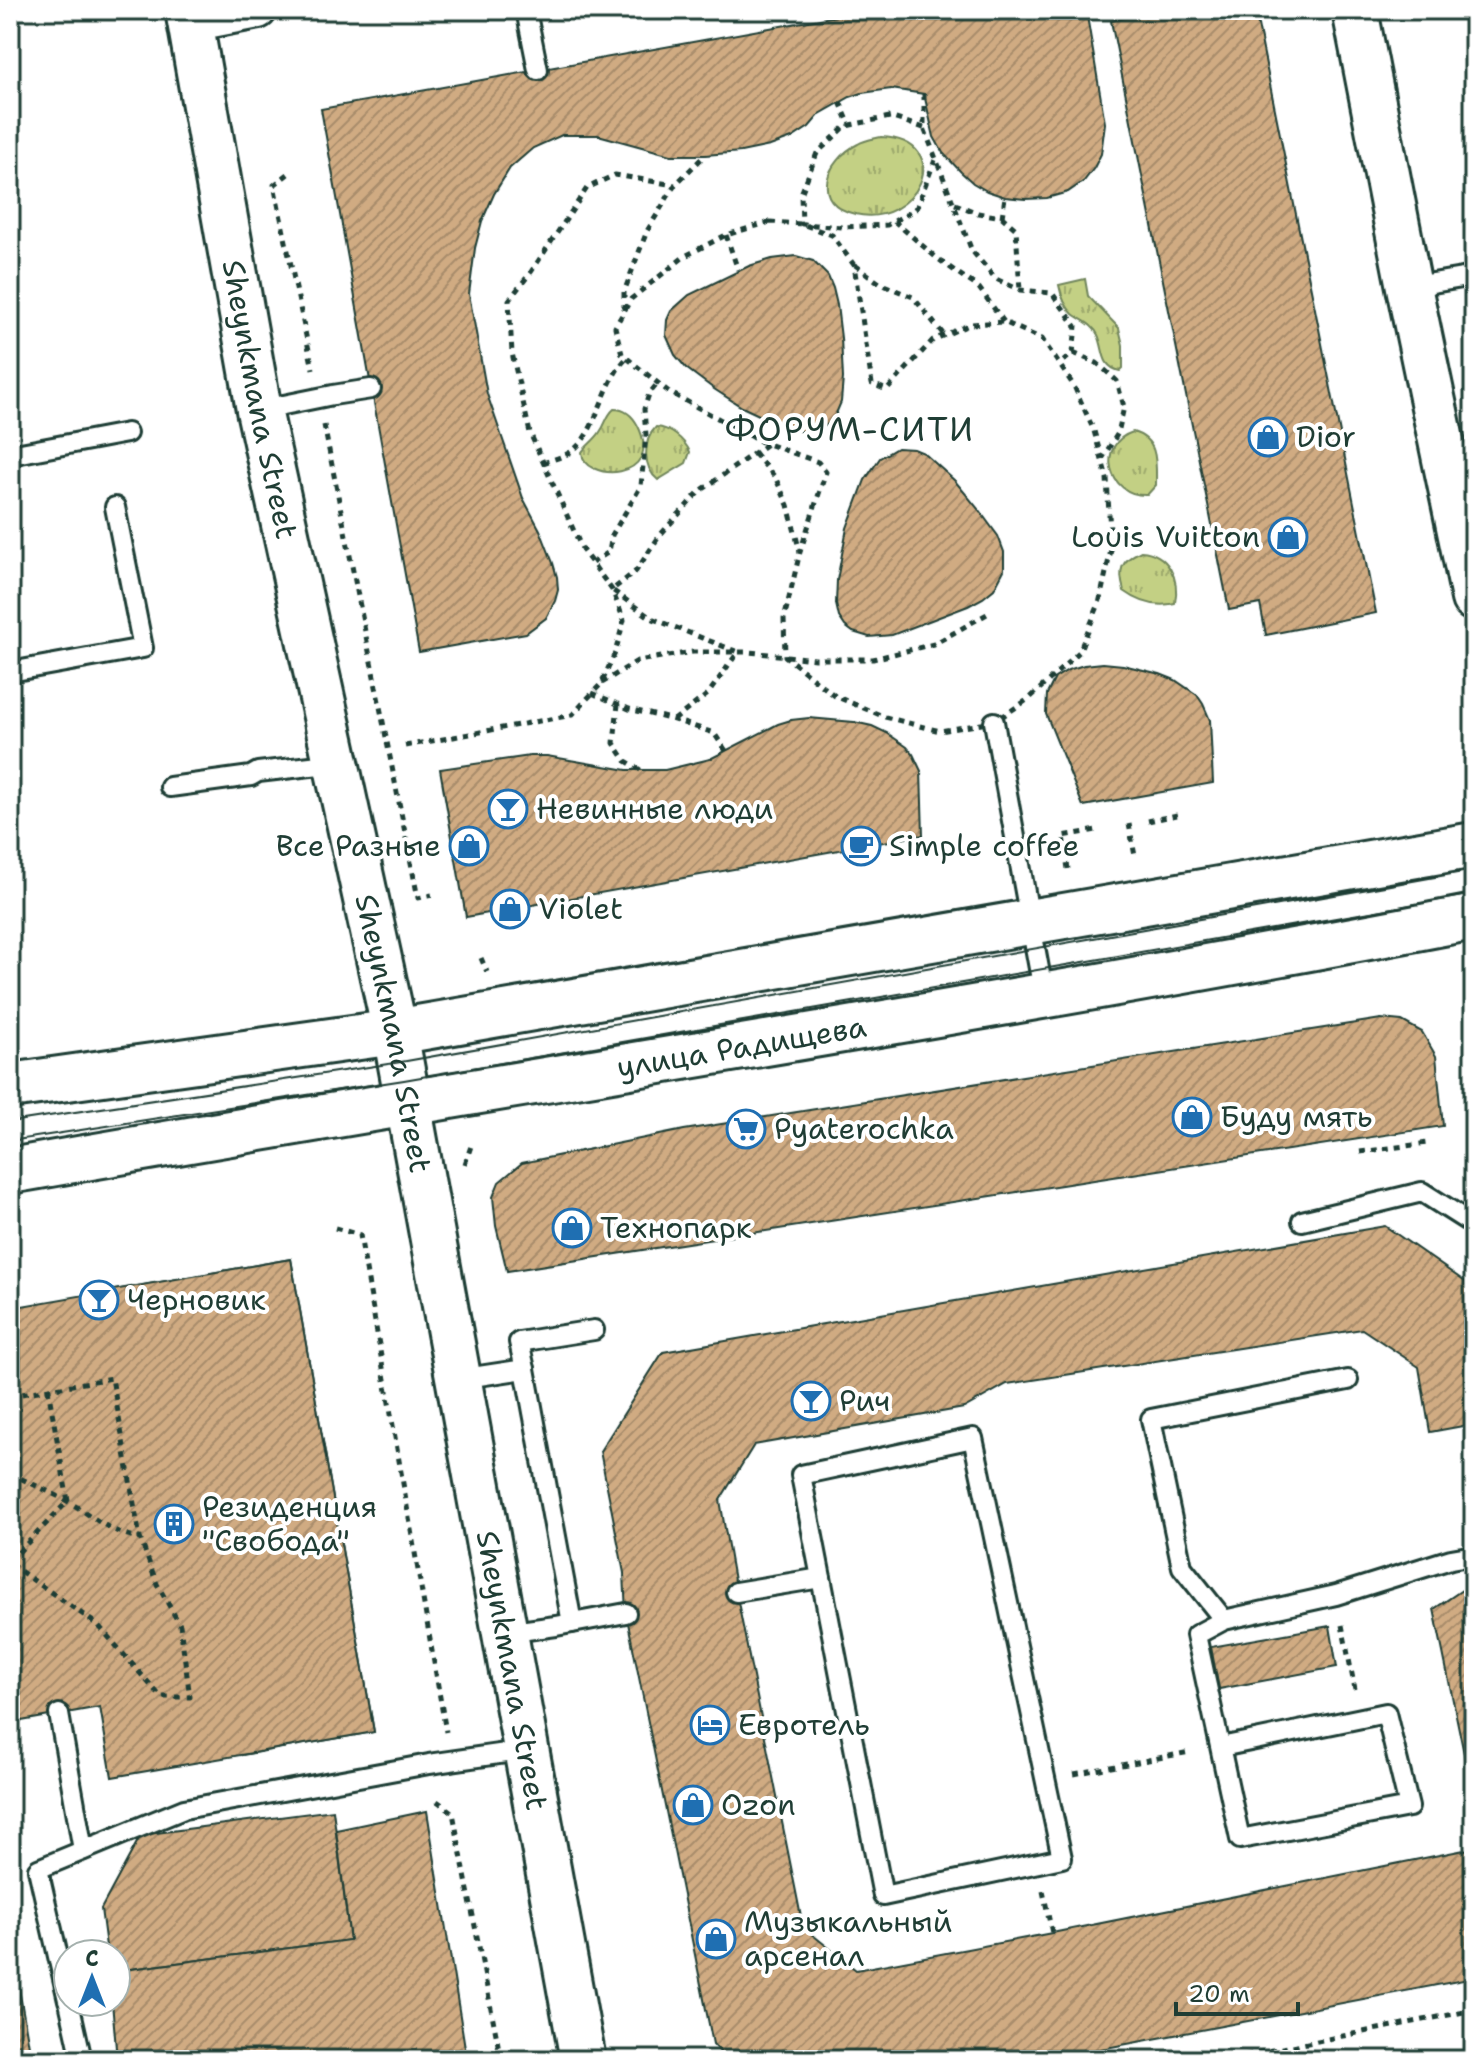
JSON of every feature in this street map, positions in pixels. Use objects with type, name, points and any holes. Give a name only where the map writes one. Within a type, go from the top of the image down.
[{"type":"street","points":[[189,17],[258,10]]},
{"type":"street","points":[[1355,10],[1474,598]]},
{"type":"street","name":"Sheynkmana Street","points":[[189,17],[259,410],[395,1032],[583,2060]]},
{"type":"street","points":[[10,1086],[395,1032],[1474,845]]},
{"type":"street","name":"улица Радищева","points":[[10,1171],[1044,996],[1474,917]]},
{"type":"lane","points":[[526,10],[538,70]]},
{"type":"lane","points":[[1409,287],[1474,276]]},
{"type":"lane","points":[[259,410],[371,389]]},
{"type":"lane","points":[[10,455],[127,433]]},
{"type":"lane","points":[[10,672],[143,648],[115,507]]},
{"type":"lane","points":[[994,722],[1044,996]]},
{"type":"lane","points":[[170,787],[337,763]]},
{"type":"lane","points":[[1302,1221],[1422,1192],[1474,1225]]},
{"type":"lane","points":[[572,1623],[519,1342],[594,1330]]},
{"type":"lane","points":[[459,1379],[525,1369]]},
{"type":"lane","points":[[1224,1620],[1182,1567],[1151,1419],[1348,1380]]},
{"type":"lane","points":[[973,1438],[1046,1779],[1062,1858],[883,1896],[801,1475],[973,1438]]},
{"type":"lane","points":[[1221,1747],[1386,1713],[1409,1807],[1240,1839],[1196,1635],[1224,1620],[1336,1595],[1451,1559],[1474,1555]]},
{"type":"lane","points":[[736,1592],[821,1578]]},
{"type":"lane","points":[[505,1633],[626,1613]]},
{"type":"lane","points":[[59,1714],[83,1850]]},
{"type":"lane","points":[[54,1938],[38,1869],[184,1809],[429,1764],[527,1750]]},
{"type":"lane","points":[[72,2018],[82,2060]]},
{"type":"path","points":[[924,94],[924,128],[972,251],[996,279],[1020,290],[1052,293],[1076,326],[1073,353],[1059,365]]},
{"type":"path","points":[[840,102],[850,125]]},
{"type":"path","points":[[802,224],[801,194],[817,153],[846,126],[890,117],[924,128]]},
{"type":"path","points":[[624,311],[624,292],[647,231],[675,185],[705,155]]},
{"type":"path","points":[[854,265],[872,384],[887,390],[933,340],[971,324],[1004,322],[1042,339],[1074,386],[1094,431],[1107,478],[1111,550],[1099,604],[1079,652],[1030,698],[994,722],[940,731],[885,717],[835,696],[785,656],[784,619],[800,552],[826,472],[818,462],[767,444],[669,392],[622,354],[615,327],[631,299],[685,256],[726,235],[770,222],[842,227],[887,225],[916,209],[935,160]]},
{"type":"path","points":[[288,174],[274,185],[418,898],[432,895]]},
{"type":"path","points":[[601,684],[615,653],[624,620],[612,590],[583,551],[530,433],[512,353],[509,300],[587,188],[615,175],[675,185]]},
{"type":"path","points":[[1002,217],[1005,197]]},
{"type":"path","points":[[954,203],[978,213],[1002,217],[1016,229],[1020,290]]},
{"type":"path","points":[[894,221],[938,259],[979,288],[1004,322]]},
{"type":"path","points":[[802,224],[832,235],[854,265],[881,284],[913,297],[944,335]]},
{"type":"path","points":[[726,235],[738,270]]},
{"type":"path","points":[[1073,353],[1097,363],[1117,381],[1124,407],[1118,433],[1102,459]]},
{"type":"path","points":[[543,463],[570,453],[592,427],[604,394],[618,367],[627,358]]},
{"type":"path","points":[[592,563],[609,552],[612,535],[641,486],[646,435],[644,409],[649,394],[658,383]]},
{"type":"path","points":[[612,590],[636,571],[660,535],[699,492],[767,444]]},
{"type":"path","points":[[754,453],[775,477],[788,505],[800,552]]},
{"type":"path","points":[[612,590],[651,618],[738,652]]},
{"type":"path","points":[[405,746],[572,715],[601,684],[637,661],[693,652],[873,659],[934,644],[987,614]]},
{"type":"path","points":[[674,720],[708,694],[738,652]]},
{"type":"path","points":[[592,693],[629,709],[714,733],[726,751]]},
{"type":"path","points":[[618,704],[614,743],[626,761],[642,771]]},
{"type":"path","points":[[1148,821],[1177,815]]},
{"type":"path","points":[[1129,824],[1135,856]]},
{"type":"path","points":[[1068,869],[1063,836],[1097,830]]},
{"type":"path","points":[[1360,1152],[1428,1143]]},
{"type":"path","points":[[335,1228],[360,1235],[447,1740],[429,1764]]},
{"type":"path","points":[[10,1396],[112,1378],[140,1538],[157,1584],[180,1625],[190,1697],[161,1697],[98,1625],[10,1563],[68,1501]]},
{"type":"path","points":[[48,1389],[68,1501]]},
{"type":"path","points":[[10,1473],[68,1501],[100,1524],[124,1535],[140,1538]]},
{"type":"path","points":[[1336,1595],[1349,1662]]},
{"type":"path","points":[[1046,1779],[1221,1747]]},
{"type":"path","points":[[437,1801],[453,1813],[501,2060]]},
{"type":"path","points":[[1038,1864],[1052,1933]]},
{"type":"path","points":[[1222,2060],[1474,2010]]},
{"type":"green space","points":[[881,137],[905,142],[918,153],[923,167],[920,183],[911,197],[896,209],[877,215],[855,214],[841,208],[832,201],[827,191],[831,170],[847,151]]},
{"type":"green space","points":[[1085,279],[1088,296],[1119,328],[1123,345],[1123,368],[1120,371],[1106,361],[1096,331],[1073,314],[1062,297],[1059,285]]},
{"type":"green space","points":[[614,409],[626,412],[634,419],[643,444],[641,458],[632,467],[607,472],[595,469],[586,462],[582,452],[598,435]]},
{"type":"green space","points":[[656,427],[676,435],[690,452],[686,463],[658,480],[649,469],[646,454],[648,440]]},
{"type":"green space","points":[[1133,432],[1148,440],[1154,453],[1156,485],[1147,495],[1123,488],[1111,469],[1110,458],[1114,447],[1121,438]]},
{"type":"green space","points":[[1141,551],[1158,556],[1170,568],[1176,585],[1175,603],[1148,603],[1124,591],[1122,567]]},
{"type":"building","points":[[870,10],[1086,10],[1105,123],[1101,154],[1094,168],[1084,181],[1068,192],[1047,198],[1005,197],[987,191],[973,183],[943,153],[934,137],[924,94],[891,89],[850,97],[820,114],[809,127],[792,138],[741,152],[671,155],[598,135],[562,135],[533,148],[510,168],[482,221],[469,294],[487,394],[523,498],[553,563],[558,590],[546,618],[526,633],[419,652],[321,109]]},
{"type":"building","points":[[1135,10],[1255,10],[1376,613],[1266,635],[1260,604],[1229,610],[1111,21],[1136,16]]},
{"type":"building","points":[[796,256],[813,261],[828,276],[837,305],[841,338],[841,402],[829,423],[811,431],[782,426],[742,407],[714,389],[686,368],[675,355],[666,335],[671,311],[689,295],[749,266]]},
{"type":"building","points":[[897,448],[924,453],[955,481],[998,536],[1004,552],[1004,570],[994,589],[968,606],[892,635],[869,637],[853,632],[839,617],[837,580],[847,528],[865,480],[880,458]]},
{"type":"building","points":[[1103,663],[1160,674],[1197,695],[1210,720],[1213,783],[1083,806],[1046,714],[1047,694],[1055,678],[1068,670]]},
{"type":"building","points":[[809,718],[872,726],[907,747],[921,771],[923,835],[466,917],[440,769],[547,756],[627,770],[665,770],[710,759],[778,724]]},
{"type":"building","points":[[1381,1019],[1402,1021],[1422,1032],[1436,1056],[1443,1126],[507,1271],[496,1226],[493,1197],[499,1182],[522,1163],[684,1130]]},
{"type":"building","points":[[1385,1226],[1474,1288],[1474,1424],[1430,1432],[1419,1367],[1362,1329],[1007,1384],[964,1408],[754,1445],[720,1500],[803,1927],[856,1970],[1474,1848],[1474,1978],[1043,2060],[727,2060],[713,2044],[626,1613],[624,1573],[600,1451],[663,1352]]},
{"type":"building","points":[[291,1259],[374,1732],[242,1755],[204,1540],[155,1549],[109,1291]]},
{"type":"building","name":"Резиденция \"Свобода\"","points":[[291,1259],[374,1732],[112,1777],[100,1707],[10,1723],[10,1308]]},
{"type":"building","points":[[1474,1582],[1474,1802],[1434,1609]]},
{"type":"building","points":[[1330,1626],[1337,1667],[1219,1689],[1211,1647]]},
{"type":"building","points":[[333,1810],[350,1940],[132,1969],[132,1938],[105,1938],[101,1909],[141,1835]]},
{"type":"building","points":[[427,1811],[467,2060],[117,2060],[113,2018],[132,2018],[132,1969],[350,1940],[336,1830]]},
{"type":"building","points":[[11,1942],[31,2058],[19,2060],[10,2060]]},
{"type":"tram line","points":[[10,1122],[401,1062],[1474,870]]},
{"type":"tram line","points":[[10,1141],[404,1080],[1474,894]]},
{"type":"place","name":"Dior","points":[[1268,437]]},
{"type":"place","name":"Louis Vuitton","points":[[1288,537]]},
{"type":"place","name":"Невинные люди","points":[[508,809]]},
{"type":"place","name":"Все Разные","points":[[469,846]]},
{"type":"place","name":"Simple coffee","points":[[861,846]]},
{"type":"place","name":"Violet","points":[[510,909]]},
{"type":"place","name":"Буду мять","points":[[1192,1117]]},
{"type":"place","name":"Pyaterochka","points":[[746,1129]]},
{"type":"place","name":"Технопарк","points":[[572,1228]]},
{"type":"place","name":"Черновик","points":[[99,1300]]},
{"type":"place","name":"Рич","points":[[811,1401]]},
{"type":"place","name":"Резиденция \"Свобода\"","points":[[174,1524]]},
{"type":"place","name":"Евротель","points":[[710,1725]]},
{"type":"place","name":"Ozon","points":[[693,1805]]},
{"type":"place","name":"Музыкальный арсенал","points":[[716,1939]]},
{"type":"district","name":"ФОРУМ-СИТИ","points":[[850,429]]}]
